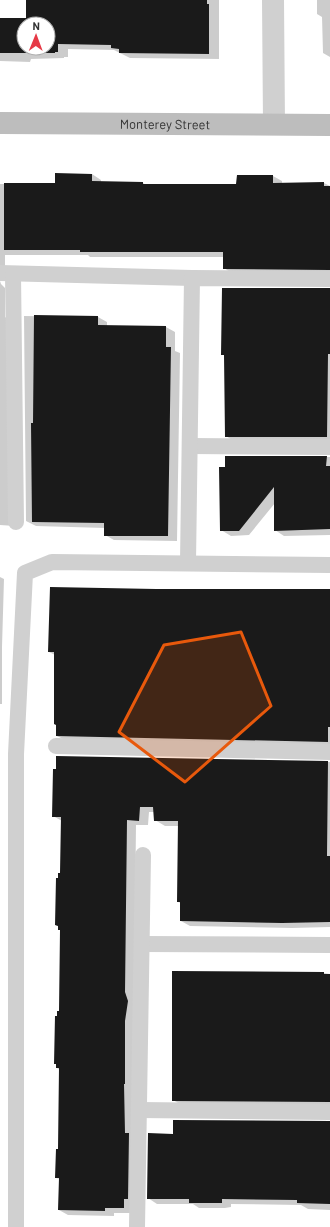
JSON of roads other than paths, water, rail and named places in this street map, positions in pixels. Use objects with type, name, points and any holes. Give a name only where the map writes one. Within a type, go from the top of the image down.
[{"type":"street","points":[[273,0],[274,124]]},
{"type":"street","name":"Monterey Street","points":[[0,123],[330,125]]},
{"type":"lane","points":[[16,522],[6,273],[192,278],[330,279]]},
{"type":"lane","points":[[188,563],[192,278]]},
{"type":"lane","points":[[190,446],[330,448]]},
{"type":"lane","points":[[16,1227],[16,754],[25,573],[52,562],[330,565]]},
{"type":"lane","points":[[56,746],[330,752]]},
{"type":"lane","points":[[137,1227],[143,855]]},
{"type":"lane","points":[[142,944],[330,945]]},
{"type":"lane","points":[[139,1110],[330,1112]]}]
